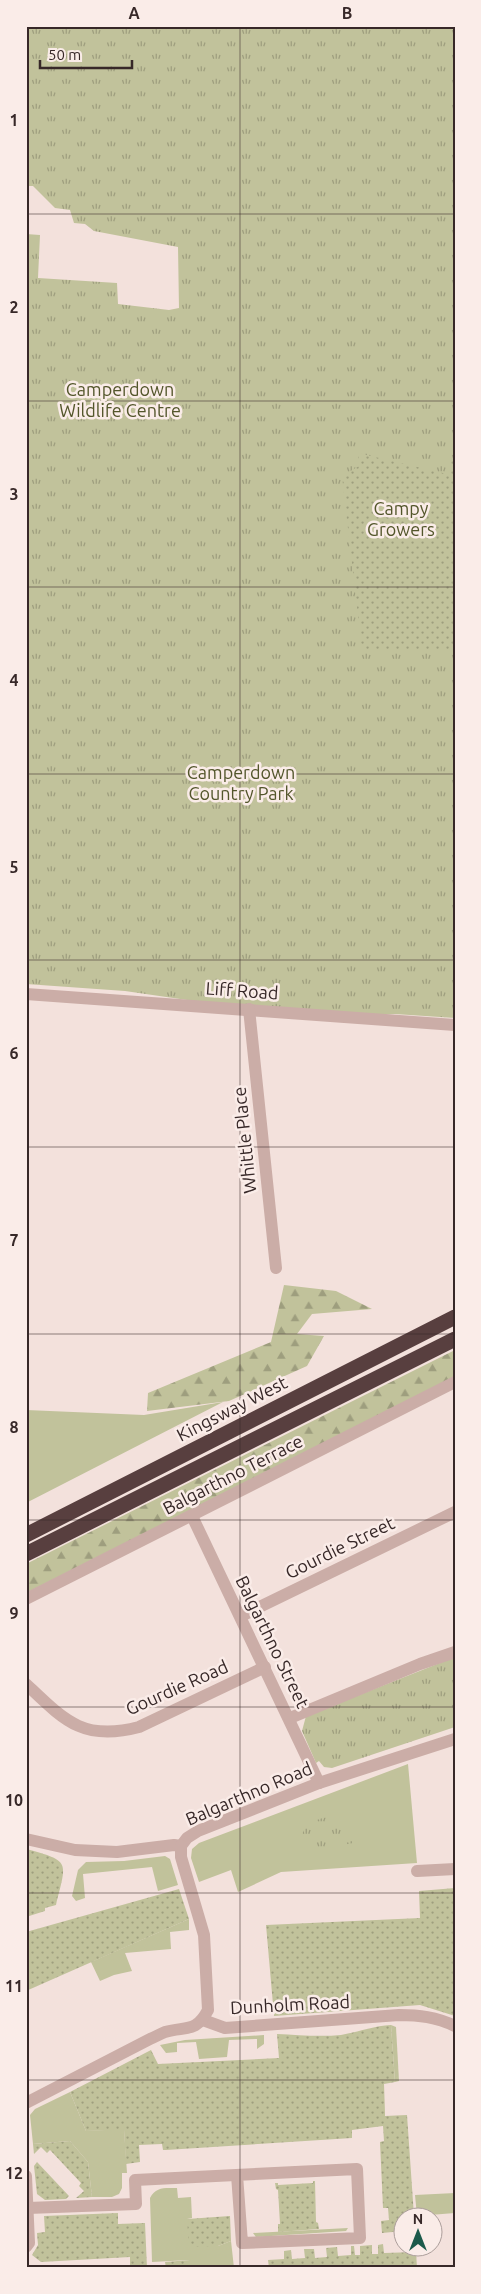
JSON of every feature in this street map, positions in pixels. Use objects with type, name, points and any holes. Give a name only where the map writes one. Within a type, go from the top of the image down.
[{"type":"highway","name":"Kingsway West","points":[[26,1535],[455,1317]]},
{"type":"highway","name":"Kingsway West","points":[[26,1554],[455,1339]]},
{"type":"street","name":"Liff Road","points":[[26,994],[455,1025]]},
{"type":"street","name":"Whittle Place","points":[[249,1009],[276,1268]]},
{"type":"street","name":"Balgarthno Terrace","points":[[26,1599],[455,1382]]},
{"type":"street","name":"Gourdie Street","points":[[241,1616],[455,1512]]},
{"type":"street","name":"Balgarthno Street","points":[[192,1516],[290,1718],[319,1784]]},
{"type":"street","points":[[290,1718],[420,1664],[455,1652]]},
{"type":"street","name":"Gourdie Road","points":[[26,1684],[60,1716],[77,1727],[98,1732],[122,1732],[139,1727],[265,1667]]},
{"type":"street","name":"Balgarthno Road","points":[[26,1839],[75,1850],[117,1852],[174,1845],[181,1846],[187,1838],[198,1831],[319,1784],[455,1739]]},
{"type":"street","points":[[26,2104],[150,2039],[165,2032],[192,2028],[203,2020],[208,2010],[204,1935],[181,1857],[181,1846]]},
{"type":"street","points":[[417,1871],[455,1868]]},
{"type":"street","name":"Dunholm Road","points":[[203,2020],[225,2028],[398,2015],[440,2019],[455,2026]]},
{"type":"street","points":[[28,2208],[136,2204],[135,2180],[357,2169],[360,2238],[242,2243],[237,2175]]},
{"type":"street","points":[[26,2176],[29,2243],[26,2247]]},
{"type":"green space","name":"Camperdown Country Park","points":[[26,26],[455,26],[455,1018],[395,1014],[356,1016],[249,1009],[125,991],[26,984],[26,234],[40,235],[38,278],[117,283],[118,304],[169,310],[179,308],[178,247],[94,231],[85,224],[74,223],[70,210],[55,208],[33,186],[26,186]]},
{"type":"green space","name":"Campy Growers","points":[[455,452],[455,650],[362,651],[342,476],[359,466],[358,453],[447,474]]},
{"type":"green space","points":[[284,1285],[336,1291],[372,1309],[312,1314],[297,1334],[324,1336],[307,1366],[229,1401],[147,1411],[148,1393],[271,1342]]},
{"type":"green space","points":[[455,1350],[455,1377],[26,1593],[26,1564]]},
{"type":"green space","points":[[223,1402],[26,1503],[26,1410],[144,1415]]},
{"type":"green space","points":[[455,1657],[455,1727],[332,1768],[324,1767],[319,1761],[316,1763],[302,1731],[306,1716]]},
{"type":"green space","points":[[408,1764],[417,1863],[281,1872],[238,1892],[231,1870],[199,1882],[191,1858],[192,1849],[199,1843]]},
{"type":"green space","points":[[327,1817],[337,1821],[344,1827],[353,1843],[301,1853],[301,1839],[305,1829],[313,1822]]},
{"type":"green space","points":[[26,1849],[58,1860],[62,1865],[63,1871],[56,1905],[26,1917]]},
{"type":"green space","points":[[165,1856],[170,1859],[178,1885],[158,1891],[152,1867],[83,1874],[85,1898],[76,1901],[72,1896],[78,1870],[86,1862],[124,1861]]},
{"type":"green space","points":[[455,1888],[455,2016],[420,2005],[274,2016],[266,1925],[420,1918],[419,1891]]},
{"type":"green space","points":[[179,1889],[189,1919],[26,1991],[26,1932]]},
{"type":"green space","points":[[189,1919],[189,1930],[170,1932],[171,1949],[125,1953],[132,1971],[114,1975],[100,1981],[91,1962]]},
{"type":"green space","points":[[391,2025],[396,2027],[399,2081],[395,2082]]},
{"type":"green space","points":[[391,2025],[395,2082],[384,2084],[385,2116],[407,2115],[413,2206],[394,2206],[394,2232],[382,2233],[381,2221],[389,2220],[388,2208],[383,2208],[380,2142],[384,2141],[383,2126],[352,2130],[352,2138],[166,2150],[163,2150],[162,2144],[139,2145],[140,2162],[126,2164],[124,2130],[86,2131],[70,2092],[151,2050],[158,2064],[279,2058],[277,2034],[341,2035]]},
{"type":"green space","points":[[264,2035],[264,2044],[257,2049],[257,2039],[229,2040],[227,2057],[199,2059],[196,2042],[177,2043],[177,2052],[166,2053],[160,2045],[185,2040]]},
{"type":"green space","points":[[70,2092],[86,2131],[124,2129],[127,2173],[122,2173],[122,2188],[119,2194],[112,2197],[92,2197],[88,2162],[70,2141],[33,2144],[30,2115],[35,2109]]},
{"type":"green space","points":[[70,2141],[88,2162],[92,2197],[76,2198],[84,2191],[79,2186],[81,2183],[50,2150],[47,2153],[41,2147],[34,2154],[33,2144]]},
{"type":"green space","points":[[37,2162],[69,2196],[66,2199],[45,2200],[37,2194],[34,2166]]},
{"type":"green space","points":[[315,2181],[316,2222],[319,2229],[278,2232],[278,2224],[280,2224],[278,2190],[275,2183],[278,2183],[278,2185],[313,2183]]},
{"type":"green space","points":[[165,2188],[177,2188],[178,2198],[191,2197],[192,2218],[187,2219],[218,2246],[231,2241],[234,2268],[190,2268],[189,2260],[152,2262],[150,2198],[155,2191]]},
{"type":"green space","points":[[455,2193],[455,2213],[444,2214],[444,2206],[416,2206],[415,2195]]},
{"type":"green space","points":[[118,2213],[118,2224],[145,2223],[147,2268],[130,2268],[130,2257],[41,2262],[32,2255],[38,2245],[37,2233],[45,2232],[44,2216]]},
{"type":"green space","points":[[230,2216],[231,2241],[218,2246],[189,2247],[187,2219]]},
{"type":"green space","points":[[348,2228],[346,2231],[256,2237],[253,2233]]},
{"type":"green space","points":[[383,2244],[384,2253],[394,2253],[394,2256],[416,2256],[417,2268],[269,2268],[268,2260],[284,2259],[284,2251],[291,2250],[292,2259],[305,2258],[304,2249],[314,2249],[315,2258],[327,2257],[326,2248],[337,2247],[338,2256],[351,2255],[351,2246],[354,2246],[355,2255],[360,2255],[360,2246],[372,2245],[372,2254],[378,2254],[378,2245]]},
{"type":"green space","points":[[190,2260],[190,2268],[166,2268],[165,2262]]},
{"type":"park label","name":"Camperdown Wildlife Centre","points":[[120,400]]}]
